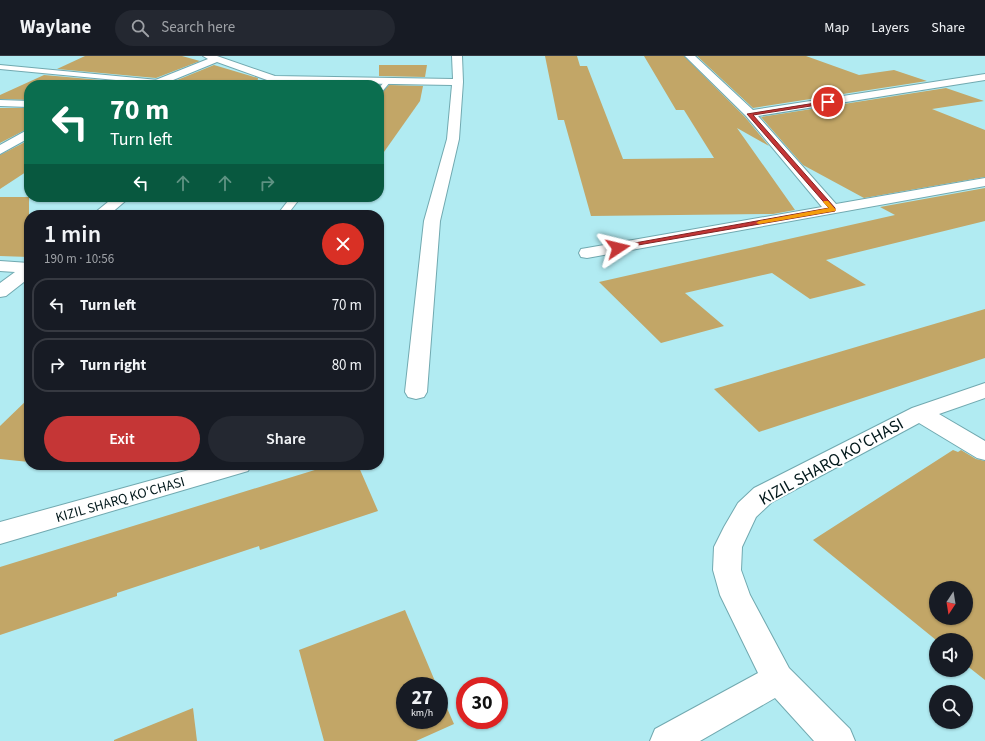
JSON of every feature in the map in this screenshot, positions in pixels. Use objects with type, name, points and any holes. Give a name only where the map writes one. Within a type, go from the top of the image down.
[{"type":"street","points":[[416,392],[432,221],[453,139],[458,82],[457,56]]},
{"type":"street","points":[[690,56],[750,114],[833,210]]},
{"type":"street","points":[[164,80],[213,57],[265,80]]},
{"type":"street","points":[[750,114],[985,77]]},
{"type":"street","points":[[386,82],[458,82]]},
{"type":"street","points":[[0,103],[24,104]]},
{"type":"street","points":[[0,150],[24,137]]},
{"type":"street","points":[[587,253],[985,182]]},
{"type":"street","points":[[106,210],[117,202]]},
{"type":"street","points":[[0,266],[24,268]]},
{"type":"street","points":[[0,292],[24,273]]},
{"type":"street","name":"KIZIL SHARQ KO'CHASI","points":[[838,741],[778,679],[746,619],[735,595],[727,570],[728,547],[736,527],[747,510],[763,495],[920,413],[985,390]]},
{"type":"street","points":[[920,413],[985,452]]},
{"type":"street","name":"KIZIL SHARQ KO'CHASI","points":[[0,533],[221,470]]},
{"type":"street","points":[[667,741],[778,679]]},
{"type":"lane","points":[[0,67],[119,80]]},
{"type":"lane","points":[[286,210],[292,202]]},
{"type":"building","points":[[85,56],[182,56],[200,61],[156,78],[57,69]]},
{"type":"building","points":[[545,56],[577,56],[580,66],[587,66],[623,159],[714,158],[684,110],[676,110],[644,56],[684,56],[745,117],[769,146],[737,128],[795,210],[773,214],[591,216],[564,120],[558,120]]},
{"type":"building","points":[[697,56],[806,56],[859,75],[894,70],[927,81],[753,108]]},
{"type":"building","points":[[214,65],[258,78],[258,80],[177,80]]},
{"type":"building","points":[[379,65],[427,65],[425,77],[379,76]]},
{"type":"building","points":[[44,75],[101,80],[33,80]]},
{"type":"building","points":[[24,84],[24,100],[0,99],[0,95]]},
{"type":"building","points":[[389,85],[423,86],[420,101],[384,152],[384,90]]},
{"type":"building","points":[[946,88],[984,101],[932,109],[985,130],[985,177],[864,198],[803,165],[761,117]]},
{"type":"building","points":[[0,108],[24,108],[24,131],[0,143]]},
{"type":"building","points":[[24,143],[24,173],[0,189],[0,155]]},
{"type":"building","points":[[985,188],[985,221],[826,260],[866,285],[810,299],[772,273],[685,293],[724,326],[661,343],[599,282],[895,215],[880,207]]},
{"type":"building","points":[[0,197],[24,197],[24,202],[29,202],[29,210],[24,210],[24,257],[0,256]]},
{"type":"building","points":[[985,309],[985,358],[759,432],[714,389]]},
{"type":"building","points":[[24,403],[24,461],[0,459],[0,426]]},
{"type":"building","points":[[953,450],[958,452],[961,450],[976,459],[985,461],[985,680],[973,671],[973,633],[929,633],[929,634],[813,540]]},
{"type":"building","points":[[315,470],[360,470],[378,511],[260,550],[259,546],[117,593],[117,596],[0,635],[0,567]]},
{"type":"building","points":[[405,610],[433,677],[396,677],[396,729],[443,729],[416,741],[324,741],[299,650]]},
{"type":"building","points":[[193,708],[197,741],[114,741],[114,740]]},
{"type":"building","points":[[448,710],[454,724],[448,727]]},
{"type":"slow traffic","points":[[759,223],[833,210],[826,202]]},
{"type":"route","points":[[618,248],[833,210],[750,114],[828,102]]}]
